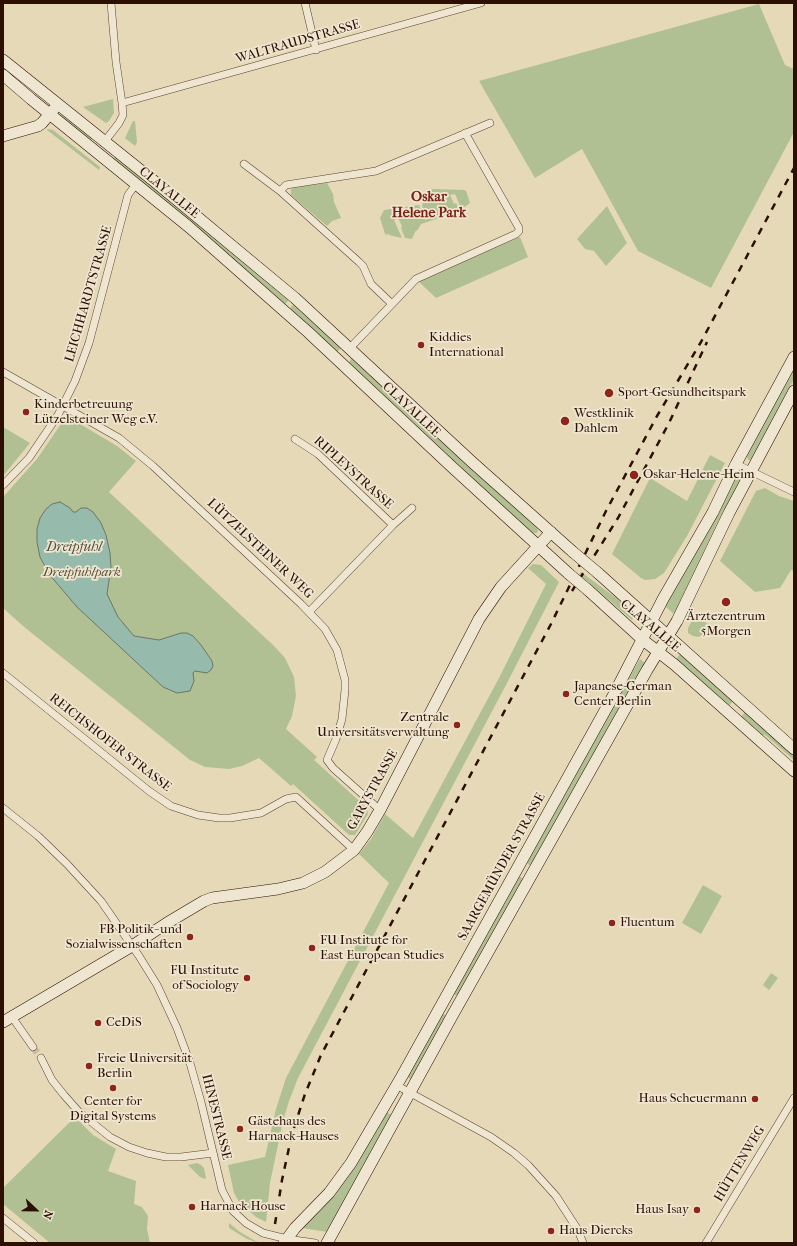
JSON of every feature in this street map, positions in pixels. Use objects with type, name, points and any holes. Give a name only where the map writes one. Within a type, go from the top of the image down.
[{"type":"main road","name":"CLAYALLEE","points":[[3,60],[105,141],[295,298],[472,462],[794,749]]},
{"type":"main road","name":"CLAYALLEE","points":[[3,75],[189,227],[308,332],[564,570],[643,640],[675,665],[794,771]]},
{"type":"main road","points":[[3,136],[38,126],[58,104]]},
{"type":"main road","name":"SAARGEMÜNDER STRASSE","points":[[286,1241],[329,1193],[347,1168],[396,1085],[612,698],[663,599],[713,512],[736,464],[794,357]]},
{"type":"main road","points":[[327,1243],[678,618],[729,513],[794,391]]},
{"type":"main road","name":"GARYSTRASSE","points":[[7,1019],[132,946],[204,901],[278,889],[303,883],[325,872],[354,850],[368,832],[380,810],[479,619],[501,587],[551,532]]},
{"type":"street","points":[[105,141],[121,119],[122,115],[111,3]]},
{"type":"street","points":[[305,3],[316,50]]},
{"type":"street","name":"WALTRAUDSTRASSE","points":[[122,103],[481,3]]},
{"type":"street","points":[[280,191],[286,185],[376,171],[490,123]]},
{"type":"street","points":[[350,348],[416,279],[516,234],[519,231],[519,228],[465,134]]},
{"type":"street","points":[[244,164],[280,191],[359,262],[363,266],[371,284],[392,304]]},
{"type":"street","name":"LEICHHARDTSTRASSE","points":[[3,485],[29,458],[63,405],[77,375],[89,343],[128,195],[136,184]]},
{"type":"street","name":"LÜTZELSTEINER WEG","points":[[3,372],[119,438],[144,457],[310,611],[325,629],[337,650],[345,680],[342,719],[336,739],[327,760],[333,768],[380,810]]},
{"type":"street","name":"RIPLEYSTRASSE","points":[[295,439],[318,454],[393,526]]},
{"type":"street","points":[[736,464],[794,492]]},
{"type":"street","name":"RIPLEYSTRASSE","points":[[310,611],[412,508]]},
{"type":"street","name":"REICHSHOFER STRASSE","points":[[3,674],[149,791],[171,806],[198,816],[230,818],[261,812],[286,799],[296,797],[354,850]]},
{"type":"street","name":"IHNESTRASSE","points":[[3,808],[38,836],[67,864],[101,901],[157,985],[178,1028],[194,1076],[222,1190],[233,1211],[246,1223],[259,1231],[286,1241],[315,1243]]},
{"type":"street","points":[[7,1019],[33,1047]]},
{"type":"street","points":[[41,1058],[52,1080],[64,1095],[79,1112],[110,1137],[129,1147],[147,1153],[166,1156],[181,1157],[213,1153]]},
{"type":"street","points":[[396,1085],[502,1143],[523,1161],[556,1196],[578,1230],[583,1243]]},
{"type":"street","name":"HÜTTENWEG","points":[[706,1243],[794,1098]]},
{"type":"street","points":[[3,1218],[34,1243]]},
{"type":"green space","points":[[759,4],[785,65],[794,69],[794,132],[711,288],[638,251],[582,149],[535,178],[479,81]]},
{"type":"green space","points":[[113,99],[114,113],[106,123],[83,107]]},
{"type":"green space","points":[[61,114],[93,137],[90,141],[59,116]]},
{"type":"green space","points":[[133,121],[135,121],[137,142],[135,146],[125,138]]},
{"type":"green space","points":[[47,130],[53,130],[100,167],[99,170]]},
{"type":"green space","points":[[116,156],[214,235],[289,300],[285,304],[212,240],[113,160]]},
{"type":"green space","points":[[327,183],[333,194],[334,202],[341,218],[332,221],[327,226],[291,195],[291,189],[295,187]]},
{"type":"green space","points":[[432,189],[464,190],[466,191],[470,203],[461,208],[455,194],[450,195],[454,204],[456,203],[458,208],[449,210],[445,216],[421,224],[417,231],[416,230],[412,239],[405,238],[398,218],[394,220],[402,238],[389,235],[388,233],[387,235],[385,234],[380,218],[384,210],[419,205],[425,220],[430,218],[426,209],[423,209],[422,205]]},
{"type":"green space","points":[[607,206],[627,243],[606,266],[594,251],[585,249],[577,239]]},
{"type":"green space","points":[[520,237],[528,257],[436,298],[418,281]]},
{"type":"green space","points":[[293,305],[341,348],[337,352],[290,308]]},
{"type":"green space","points":[[352,358],[537,528],[537,533],[533,533],[505,508],[349,362]]},
{"type":"green space","points":[[794,367],[794,379],[751,460],[748,460],[747,456]]},
{"type":"green space","name":"Dreipfuhlpark","points":[[70,418],[117,446],[136,461],[109,492],[285,658],[294,677],[296,696],[292,716],[286,729],[317,757],[314,760],[367,808],[368,814],[355,835],[349,835],[293,784],[291,786],[259,758],[242,766],[229,769],[205,767],[190,760],[23,626],[3,608],[3,497],[37,459],[63,421]]},
{"type":"green space","points":[[3,427],[30,443],[3,476]]},
{"type":"green space","points":[[710,455],[725,463],[687,536],[664,573],[655,579],[645,580],[641,578],[612,554],[650,478],[687,501]]},
{"type":"green space","points":[[736,477],[740,480],[717,523],[674,614],[665,606]]},
{"type":"green space","points":[[765,488],[779,496],[794,501],[794,571],[791,570],[780,588],[755,592],[720,561],[756,491]]},
{"type":"green space","points":[[533,564],[541,565],[559,582],[298,1078],[283,1121],[270,1183],[266,1222],[256,1217],[239,1202],[234,1193],[228,1165],[265,1157],[276,1109],[286,1078],[389,883],[359,854],[371,839],[385,814],[413,838],[499,678],[546,584],[528,568]]},
{"type":"green space","points":[[581,572],[614,596],[635,614],[632,620],[579,574]]},
{"type":"green space","points":[[693,619],[700,619],[708,624],[710,630],[708,633],[698,637],[688,633],[688,628]]},
{"type":"green space","points":[[680,654],[733,701],[728,707],[676,659]]},
{"type":"green space","points":[[640,659],[645,663],[625,698],[621,700],[619,696]]},
{"type":"green space","points":[[614,706],[618,707],[619,710],[531,865],[529,865],[527,863]]},
{"type":"green space","points":[[745,712],[794,756],[794,760],[765,735],[760,735],[740,718]]},
{"type":"green space","points":[[518,877],[523,879],[458,995],[455,995],[454,994]]},
{"type":"green space","points":[[703,885],[722,896],[701,934],[682,923]]},
{"type":"green space","points":[[771,973],[778,978],[769,990],[763,985]]},
{"type":"green space","points":[[442,1013],[447,1016],[412,1080],[406,1076]]},
{"type":"green space","points":[[386,1112],[392,1115],[327,1232],[302,1228]]},
{"type":"green space","points":[[75,1117],[93,1135],[116,1149],[108,1171],[136,1181],[134,1204],[142,1207],[148,1216],[147,1229],[150,1243],[50,1243],[3,1204],[3,1188]]},
{"type":"green space","points":[[197,1163],[204,1168],[205,1179],[200,1177],[188,1165]]},
{"type":"green space","points":[[229,1223],[240,1232],[259,1243],[247,1239],[229,1228]]},
{"type":"water","name":"Dreipfuhl","points":[[60,502],[70,508],[73,512],[76,512],[81,508],[87,508],[93,512],[101,523],[106,535],[110,553],[111,567],[107,594],[118,617],[134,636],[159,640],[181,633],[187,633],[193,636],[201,645],[212,661],[213,666],[207,673],[195,671],[193,673],[194,681],[190,691],[177,693],[163,687],[77,607],[49,574],[40,557],[37,542],[37,529],[40,518],[46,509],[52,504]]},
{"type":"tunnel","points":[[33,1047],[41,1058]]},
{"type":"railway","points":[[275,1224],[282,1180],[292,1134],[305,1094],[321,1055],[551,624],[606,511],[657,416],[701,342],[794,168]]},
{"type":"railway","points":[[572,591],[618,518],[669,423],[707,342]]},
{"type":"place","name":"Kiddies International","points":[[421,345]]},
{"type":"place","name":"Sport-Gesundheitspark","points":[[609,393]]},
{"type":"place","name":"Kinderbetreuung Lützelsteiner Weg e.V.","points":[[26,412]]},
{"type":"place","name":"Westklinik Dahlem","points":[[565,421]]},
{"type":"place","name":"Oskar-Helene-Heim","points":[[634,475]]},
{"type":"place","name":"Ärztezentrum 5Morgen","points":[[726,602]]},
{"type":"place","name":"Japanese-German Center Berlin","points":[[566,694]]},
{"type":"place","name":"Zentrale Universitätsverwaltung","points":[[457,725]]},
{"type":"place","name":"Fluentum","points":[[612,923]]},
{"type":"place","name":"FB Politik- und Sozialwissenschaften","points":[[190,937]]},
{"type":"place","name":"FU Institute for East European Studies","points":[[312,948]]},
{"type":"place","name":"FU Institute of Sociology","points":[[247,978]]},
{"type":"place","name":"CeDiS","points":[[98,1023]]},
{"type":"place","name":"Freie Universität Berlin","points":[[89,1066]]},
{"type":"place","name":"Center for Digital Systems","points":[[113,1088]]},
{"type":"place","name":"Haus Scheuermann","points":[[755,1099]]},
{"type":"place","name":"Gästehaus des Harnack-Hauses","points":[[240,1129]]},
{"type":"place","name":"Harnack House","points":[[192,1207]]},
{"type":"place","name":"Haus Isay","points":[[697,1210]]},
{"type":"place","name":"Haus Diercks","points":[[551,1231]]},
{"type":"district","name":"Oskar Helene Park","points":[[429,206]]}]
